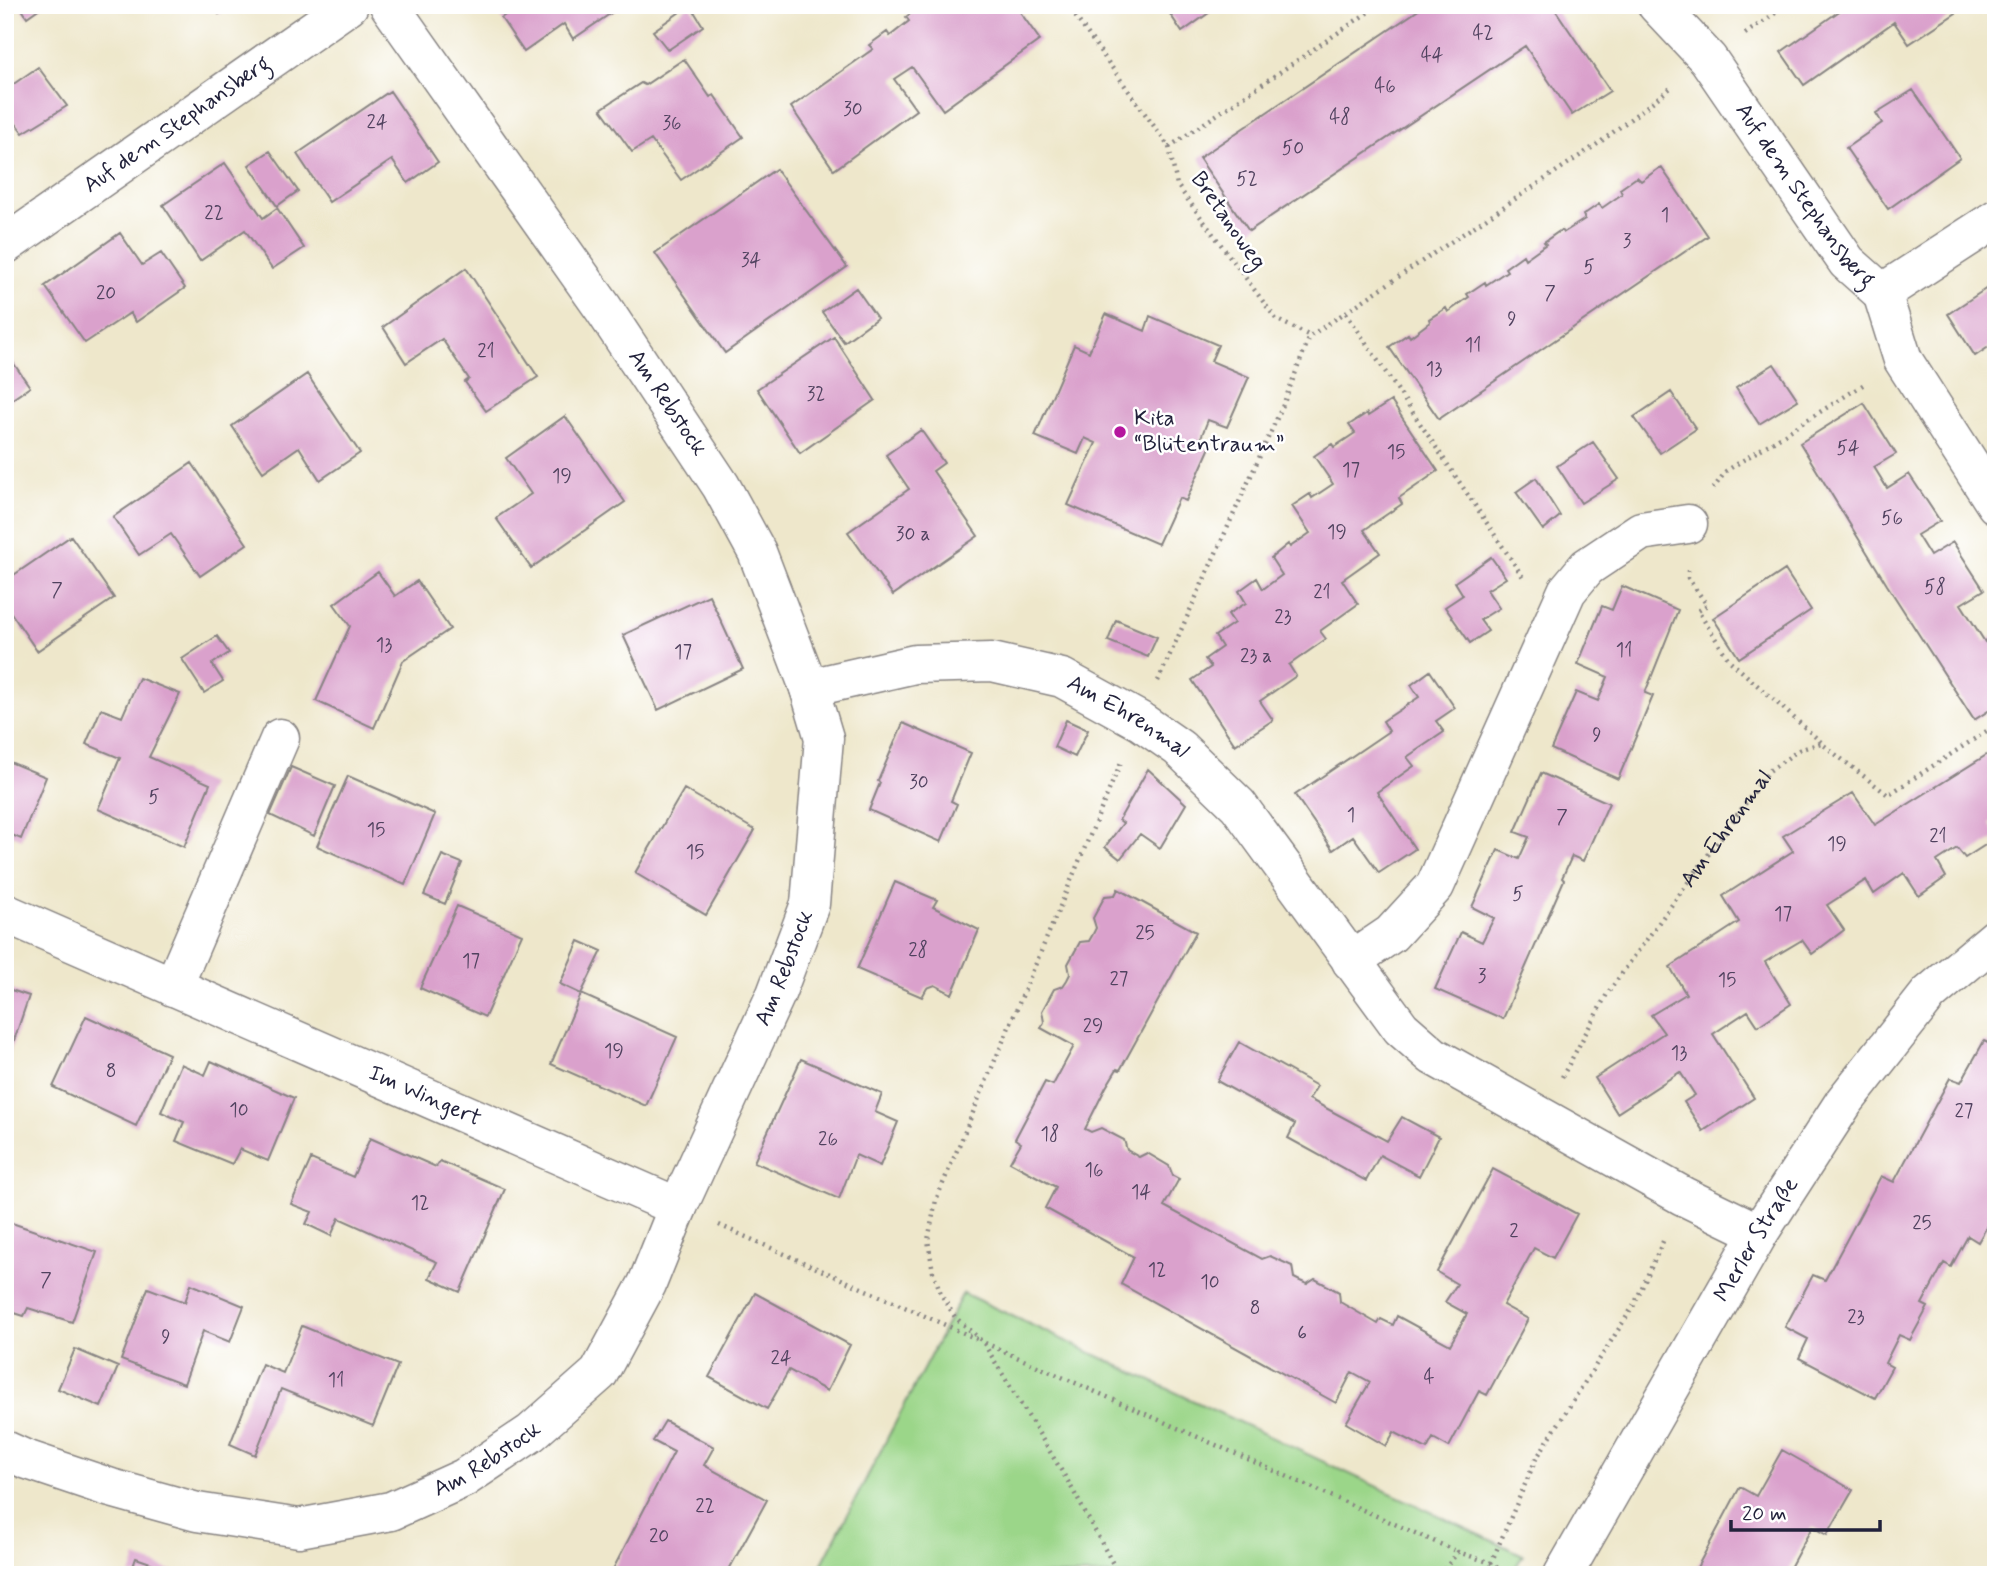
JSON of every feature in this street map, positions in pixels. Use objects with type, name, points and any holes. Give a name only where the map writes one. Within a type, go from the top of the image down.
[{"type":"street","name":"Auf dem Stephansberg","points":[[5,245],[349,5]]},
{"type":"street","name":"Am Rebstock","points":[[5,1450],[111,1488],[197,1512],[299,1528],[391,1511],[464,1478],[531,1433],[598,1373],[647,1284],[678,1207],[776,994],[810,904],[824,738],[809,688],[757,552],[721,486],[603,308],[389,5]]},
{"type":"street","name":"Auf dem Stephansberg","points":[[1657,5],[1708,59],[1847,262],[1882,293],[1903,360],[1996,505]]},
{"type":"street","points":[[1882,293],[1996,219]]},
{"type":"street","points":[[1352,961],[1391,934],[1435,886],[1567,591],[1587,567],[1641,531],[1688,524]]},
{"type":"street","name":"Am Ehrenmal","points":[[809,688],[915,664],[992,662],[1062,678],[1139,721],[1179,748],[1238,805],[1401,1028],[1433,1056],[1683,1196],[1759,1233]]},
{"type":"street","points":[[173,987],[280,738]]},
{"type":"street","name":"Im Wingert","points":[[5,913],[678,1207]]},
{"type":"street","name":"Merler Straße","points":[[1563,1575],[1759,1233],[1844,1102],[1929,994],[1996,938]]},
{"type":"path","name":"Bretanoweg","points":[[1067,5],[1169,147],[1177,185],[1276,318],[1310,336]]},
{"type":"path","points":[[1169,147],[1379,5]]},
{"type":"path","points":[[1346,313],[1554,621]]},
{"type":"path","points":[[1688,524],[1726,471],[1903,360]]},
{"type":"path","points":[[1707,605],[1698,611],[1729,660],[1821,743],[1888,795],[1996,725]]},
{"type":"path","name":"Am Ehrenmal","points":[[1539,1117],[1607,994],[1769,771],[1799,750],[1821,743]]},
{"type":"path","points":[[1492,1563],[1536,1459],[1634,1305],[1683,1196]]},
{"type":"path","points":[[678,1207],[1458,1552],[1492,1563],[1507,1575]]},
{"type":"path","points":[[1440,1575],[1458,1552]]},
{"type":"green space","points":[[963,1293],[1523,1555],[1511,1575],[816,1575]]},
{"type":"building","points":[[5,5],[44,5],[27,17],[20,6],[5,17]]},
{"type":"building","points":[[213,5],[232,5],[219,14]]},
{"type":"building","points":[[519,5],[623,5],[573,39],[564,24],[524,52],[501,18]]},
{"type":"building","points":[[690,5],[703,26],[668,50],[653,31]]},
{"type":"building","points":[[922,5],[1015,5],[1040,40],[943,110],[912,67],[894,79],[916,110],[834,170],[791,107],[873,49],[869,45],[887,32],[890,36],[909,21],[906,17]]},
{"type":"building","points":[[1164,5],[1220,5],[1182,32]]},
{"type":"building","points":[[1426,5],[1552,5],[1610,91],[1572,115],[1525,46],[1249,231],[1199,158]]},
{"type":"building","points":[[1848,5],[1968,5],[1909,44],[1894,22],[1804,85],[1781,52]]},
{"type":"building","points":[[684,59],[710,97],[714,95],[743,137],[681,180],[651,140],[632,152],[601,109],[641,83],[645,85]]},
{"type":"building","points":[[38,67],[67,106],[23,133],[5,109],[5,90]]},
{"type":"building","points":[[1913,90],[1960,158],[1888,209],[1846,148],[1882,123],[1876,113]]},
{"type":"building","points":[[390,91],[438,162],[408,183],[392,160],[329,202],[297,154]]},
{"type":"building","points":[[270,151],[298,191],[277,206],[249,165]]},
{"type":"building","points":[[225,163],[263,218],[277,208],[304,248],[272,269],[245,230],[200,261],[163,205]]},
{"type":"building","points":[[1661,167],[1708,236],[1439,419],[1389,347],[1408,334],[1410,337],[1446,308],[1448,312],[1469,297],[1467,294],[1507,271],[1505,268],[1523,255],[1525,259],[1561,230],[1563,233],[1585,219],[1583,215],[1599,204],[1602,208],[1622,194],[1620,189],[1637,177],[1641,181]]},
{"type":"building","points":[[776,169],[847,267],[725,353],[655,253]]},
{"type":"building","points":[[120,233],[142,265],[161,253],[185,288],[136,322],[130,313],[85,343],[45,286]]},
{"type":"building","points":[[466,268],[538,377],[486,411],[465,382],[469,379],[442,339],[406,363],[383,327]]},
{"type":"building","points":[[1996,282],[1996,342],[1975,356],[1948,314]]},
{"type":"building","points":[[856,288],[877,318],[844,342],[822,312]]},
{"type":"building","name":"Kita “Blütentraum”","points":[[1106,314],[1145,331],[1150,316],[1218,345],[1211,361],[1249,377],[1227,427],[1208,420],[1200,440],[1211,445],[1186,501],[1179,498],[1158,544],[1068,505],[1096,443],[1085,438],[1078,454],[1035,436],[1074,345],[1089,352]]},
{"type":"building","points":[[834,337],[875,400],[800,453],[757,389]]},
{"type":"building","points":[[5,351],[30,387],[5,404]]},
{"type":"building","points":[[1774,364],[1798,400],[1759,424],[1736,388]]},
{"type":"building","points":[[307,374],[360,453],[320,480],[299,447],[263,472],[232,426]]},
{"type":"building","points":[[1671,392],[1696,429],[1660,453],[1634,417]]},
{"type":"building","points":[[1391,401],[1438,471],[1399,498],[1402,504],[1364,530],[1380,553],[1342,580],[1358,604],[1320,631],[1326,639],[1289,665],[1296,676],[1260,701],[1273,720],[1235,745],[1192,680],[1211,667],[1205,659],[1222,647],[1215,636],[1234,623],[1228,614],[1246,603],[1239,591],[1257,578],[1263,589],[1282,575],[1271,558],[1288,544],[1290,547],[1310,533],[1292,506],[1310,494],[1312,498],[1333,484],[1314,456],[1355,433],[1349,425]]},
{"type":"building","points":[[1864,403],[1896,454],[1874,467],[1887,488],[1909,474],[1940,521],[1917,535],[1930,556],[1953,542],[1984,590],[1961,604],[1985,642],[1996,635],[1996,706],[1974,720],[1800,443]]},
{"type":"building","points":[[565,416],[625,502],[531,568],[496,518],[531,494],[506,458]]},
{"type":"building","points":[[921,430],[944,463],[933,471],[978,536],[893,595],[848,532],[909,489],[886,455]]},
{"type":"building","points":[[1593,442],[1619,479],[1581,503],[1557,466]]},
{"type":"building","points":[[192,463],[247,544],[200,576],[171,534],[139,555],[113,517]]},
{"type":"building","points":[[1536,478],[1560,516],[1543,530],[1516,492]]},
{"type":"building","points":[[71,536],[114,598],[37,651],[5,604],[5,581]]},
{"type":"building","points":[[1491,557],[1506,578],[1487,590],[1499,608],[1480,620],[1488,631],[1470,643],[1445,607],[1463,595],[1455,582]]},
{"type":"building","points":[[1785,570],[1811,610],[1739,658],[1713,618]]},
{"type":"building","points":[[378,572],[395,596],[417,581],[450,629],[403,661],[374,728],[316,701],[350,626],[334,604]]},
{"type":"building","points":[[1622,586],[1678,610],[1645,693],[1653,696],[1618,779],[1551,749],[1576,692],[1598,701],[1608,677],[1578,664],[1602,606],[1612,610]]},
{"type":"building","points":[[709,595],[743,669],[658,710],[623,635]]},
{"type":"building","points":[[1116,620],[1157,637],[1148,657],[1108,641]]},
{"type":"building","points":[[217,636],[229,653],[212,664],[223,681],[204,693],[182,659]]},
{"type":"building","points":[[1430,671],[1455,708],[1436,721],[1444,732],[1407,757],[1414,766],[1377,792],[1415,849],[1379,873],[1353,836],[1333,850],[1295,795],[1389,731],[1383,721],[1419,697],[1411,685]]},
{"type":"building","points":[[139,678],[180,694],[149,757],[210,784],[184,847],[98,809],[120,758],[86,744],[101,709],[122,717]]},
{"type":"building","points":[[1066,720],[1088,730],[1075,757],[1054,747]]},
{"type":"building","points":[[903,723],[971,753],[951,801],[957,804],[941,842],[869,810],[880,783],[878,781]]},
{"type":"building","points":[[1996,749],[1996,819],[1990,823],[1996,838],[1965,858],[1957,848],[1937,861],[1946,877],[1919,896],[1904,873],[1874,894],[1866,880],[1827,905],[1844,930],[1812,954],[1802,940],[1765,962],[1791,1004],[1758,1026],[1748,1011],[1713,1034],[1754,1098],[1703,1131],[1684,1102],[1695,1095],[1680,1072],[1617,1113],[1595,1078],[1664,1033],[1651,1015],[1686,994],[1670,967],[1739,922],[1723,896],[1793,851],[1783,836],[1853,793],[1875,825]]},
{"type":"building","points":[[5,760],[46,777],[21,839],[5,832]]},
{"type":"building","points":[[291,767],[335,786],[314,836],[270,815]]},
{"type":"building","points":[[1148,769],[1186,804],[1160,848],[1140,834],[1120,859],[1105,847],[1123,823],[1119,820]]},
{"type":"building","points":[[1541,773],[1609,803],[1583,861],[1572,856],[1503,1019],[1435,989],[1461,932],[1482,942],[1494,918],[1472,907],[1498,850],[1519,859],[1529,837],[1515,832]]},
{"type":"building","points":[[348,776],[435,814],[405,885],[317,846]]},
{"type":"building","points":[[684,789],[755,830],[706,915],[635,873]]},
{"type":"building","points":[[442,855],[462,863],[445,904],[424,895]]},
{"type":"building","points":[[895,882],[937,900],[933,907],[979,930],[952,994],[935,985],[927,988],[922,997],[857,969]]},
{"type":"building","points":[[1118,889],[1196,932],[1120,1070],[1117,1069],[1106,1087],[1085,1129],[1091,1132],[1101,1128],[1124,1140],[1127,1150],[1139,1157],[1147,1153],[1169,1166],[1173,1176],[1179,1179],[1164,1206],[1262,1259],[1270,1256],[1292,1266],[1294,1278],[1307,1284],[1315,1279],[1339,1292],[1340,1302],[1378,1324],[1381,1319],[1393,1325],[1397,1316],[1450,1345],[1467,1314],[1445,1302],[1457,1284],[1437,1272],[1493,1169],[1577,1214],[1553,1258],[1534,1248],[1503,1305],[1528,1319],[1487,1395],[1479,1391],[1449,1447],[1433,1438],[1427,1449],[1394,1432],[1386,1446],[1346,1423],[1370,1382],[1352,1372],[1336,1403],[1121,1284],[1134,1257],[1045,1208],[1056,1187],[1010,1162],[1021,1143],[1015,1139],[1045,1082],[1053,1085],[1074,1046],[1041,1028],[1044,1022],[1042,1011],[1054,989],[1063,986],[1067,980],[1070,974],[1068,964],[1080,942],[1089,941],[1093,934],[1096,928],[1093,918],[1105,896],[1115,895]]},
{"type":"building","points":[[457,906],[522,934],[485,1017],[420,988]]},
{"type":"building","points":[[579,941],[602,951],[581,994],[560,984]]},
{"type":"building","points":[[5,988],[29,996],[6,1064],[5,1064]]},
{"type":"building","points":[[581,994],[677,1037],[646,1106],[551,1064]]},
{"type":"building","points":[[86,1016],[169,1054],[136,1126],[53,1087]]},
{"type":"building","points":[[1984,1041],[1996,1047],[1996,1196],[1990,1206],[1996,1211],[1978,1242],[1968,1236],[1951,1267],[1944,1263],[1922,1304],[1928,1307],[1910,1340],[1899,1335],[1885,1363],[1892,1367],[1875,1398],[1799,1358],[1808,1339],[1785,1327],[1813,1275],[1825,1280],[1881,1176],[1894,1182],[1950,1078],[1961,1082]]},
{"type":"building","points":[[1239,1042],[1317,1086],[1309,1099],[1387,1141],[1402,1117],[1439,1137],[1419,1176],[1380,1155],[1366,1181],[1288,1138],[1295,1124],[1217,1081]]},
{"type":"building","points":[[801,1059],[882,1094],[875,1112],[898,1122],[880,1166],[856,1155],[839,1199],[754,1162]]},
{"type":"building","points":[[211,1061],[294,1098],[268,1161],[240,1149],[232,1164],[176,1141],[184,1122],[161,1112],[181,1064],[205,1075]]},
{"type":"building","points":[[370,1138],[436,1167],[440,1161],[505,1189],[460,1292],[429,1278],[437,1262],[339,1218],[331,1236],[306,1224],[312,1212],[291,1204],[311,1159],[353,1177]]},
{"type":"building","points":[[6,1221],[97,1252],[72,1322],[28,1308],[24,1316],[5,1310]]},
{"type":"building","points":[[191,1284],[244,1306],[230,1342],[203,1331],[184,1384],[121,1360],[148,1288],[185,1302]]},
{"type":"building","points":[[755,1293],[850,1345],[827,1391],[789,1370],[767,1409],[709,1377]]},
{"type":"building","points":[[302,1326],[398,1365],[373,1426],[281,1389],[255,1455],[230,1444],[262,1364],[283,1373]]},
{"type":"building","points":[[75,1349],[118,1367],[101,1407],[58,1389]]},
{"type":"building","points":[[665,1421],[714,1447],[704,1465],[767,1500],[726,1575],[611,1573],[674,1452],[653,1441]]},
{"type":"building","points":[[1782,1450],[1853,1490],[1827,1535],[1812,1527],[1786,1575],[1693,1575],[1740,1487],[1756,1496]]},
{"type":"building","points":[[136,1558],[182,1574],[182,1575],[130,1575]]},
{"type":"place","name":"Kita “Blütentraum”","points":[[1120,432]]}]
